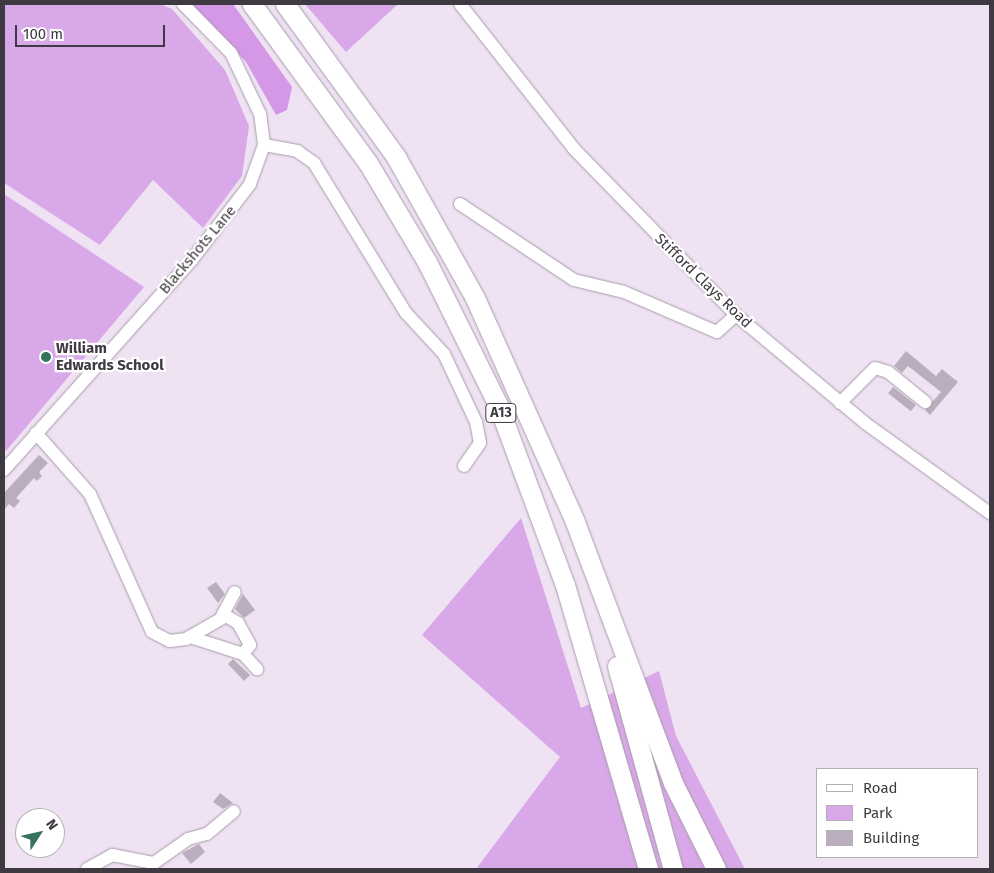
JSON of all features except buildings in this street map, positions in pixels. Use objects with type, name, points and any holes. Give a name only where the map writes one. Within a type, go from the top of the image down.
[{"type":"highway","name":"A13","points":[[252,4],[368,163],[435,278],[498,405],[565,585],[648,869]]},
{"type":"highway","name":"A13","points":[[285,4],[366,111],[425,203],[476,298],[551,463],[613,652],[673,869]]},
{"type":"highway","points":[[551,463],[596,573],[661,756],[716,869]]},
{"type":"street","name":"Blackshots Lane","points":[[4,470],[235,207],[250,184],[264,145],[260,114],[231,53],[183,4]]},
{"type":"street","name":"Stifford Clays Road","points":[[460,4],[574,149],[736,315],[840,403],[990,513]]},
{"type":"street","points":[[264,145],[297,151],[314,163],[406,313],[444,354],[476,422],[480,443],[464,466]]},
{"type":"street","points":[[460,204],[574,280],[624,292],[716,332],[736,315]]},
{"type":"street","points":[[840,403],[875,368],[925,402]]},
{"type":"street","points":[[36,433],[90,494],[146,625],[164,639],[190,637],[243,654],[257,669]]},
{"type":"street","points":[[190,637],[222,616],[235,592]]},
{"type":"street","points":[[222,616],[233,618],[248,638],[250,645],[243,654]]},
{"type":"street","points":[[87,869],[112,855],[154,863],[188,839],[207,834],[234,811]]},
{"type":"green space","points":[[4,4],[160,4],[172,9],[225,70],[249,126],[242,176],[203,228],[153,180],[100,245],[4,183]]},
{"type":"green space","points":[[305,4],[398,4],[346,52]]},
{"type":"green space","name":"William Edwards School","points":[[4,194],[144,287],[6,451],[4,449]]},
{"type":"green space","points":[[521,518],[581,708],[659,671],[676,736],[745,869],[476,869],[560,757],[422,635]]},
{"type":"shaded area","points":[[191,4],[233,4],[292,87],[287,110],[276,115],[246,62]]},
{"type":"place","name":"William Edwards School","points":[[46,357]]}]
